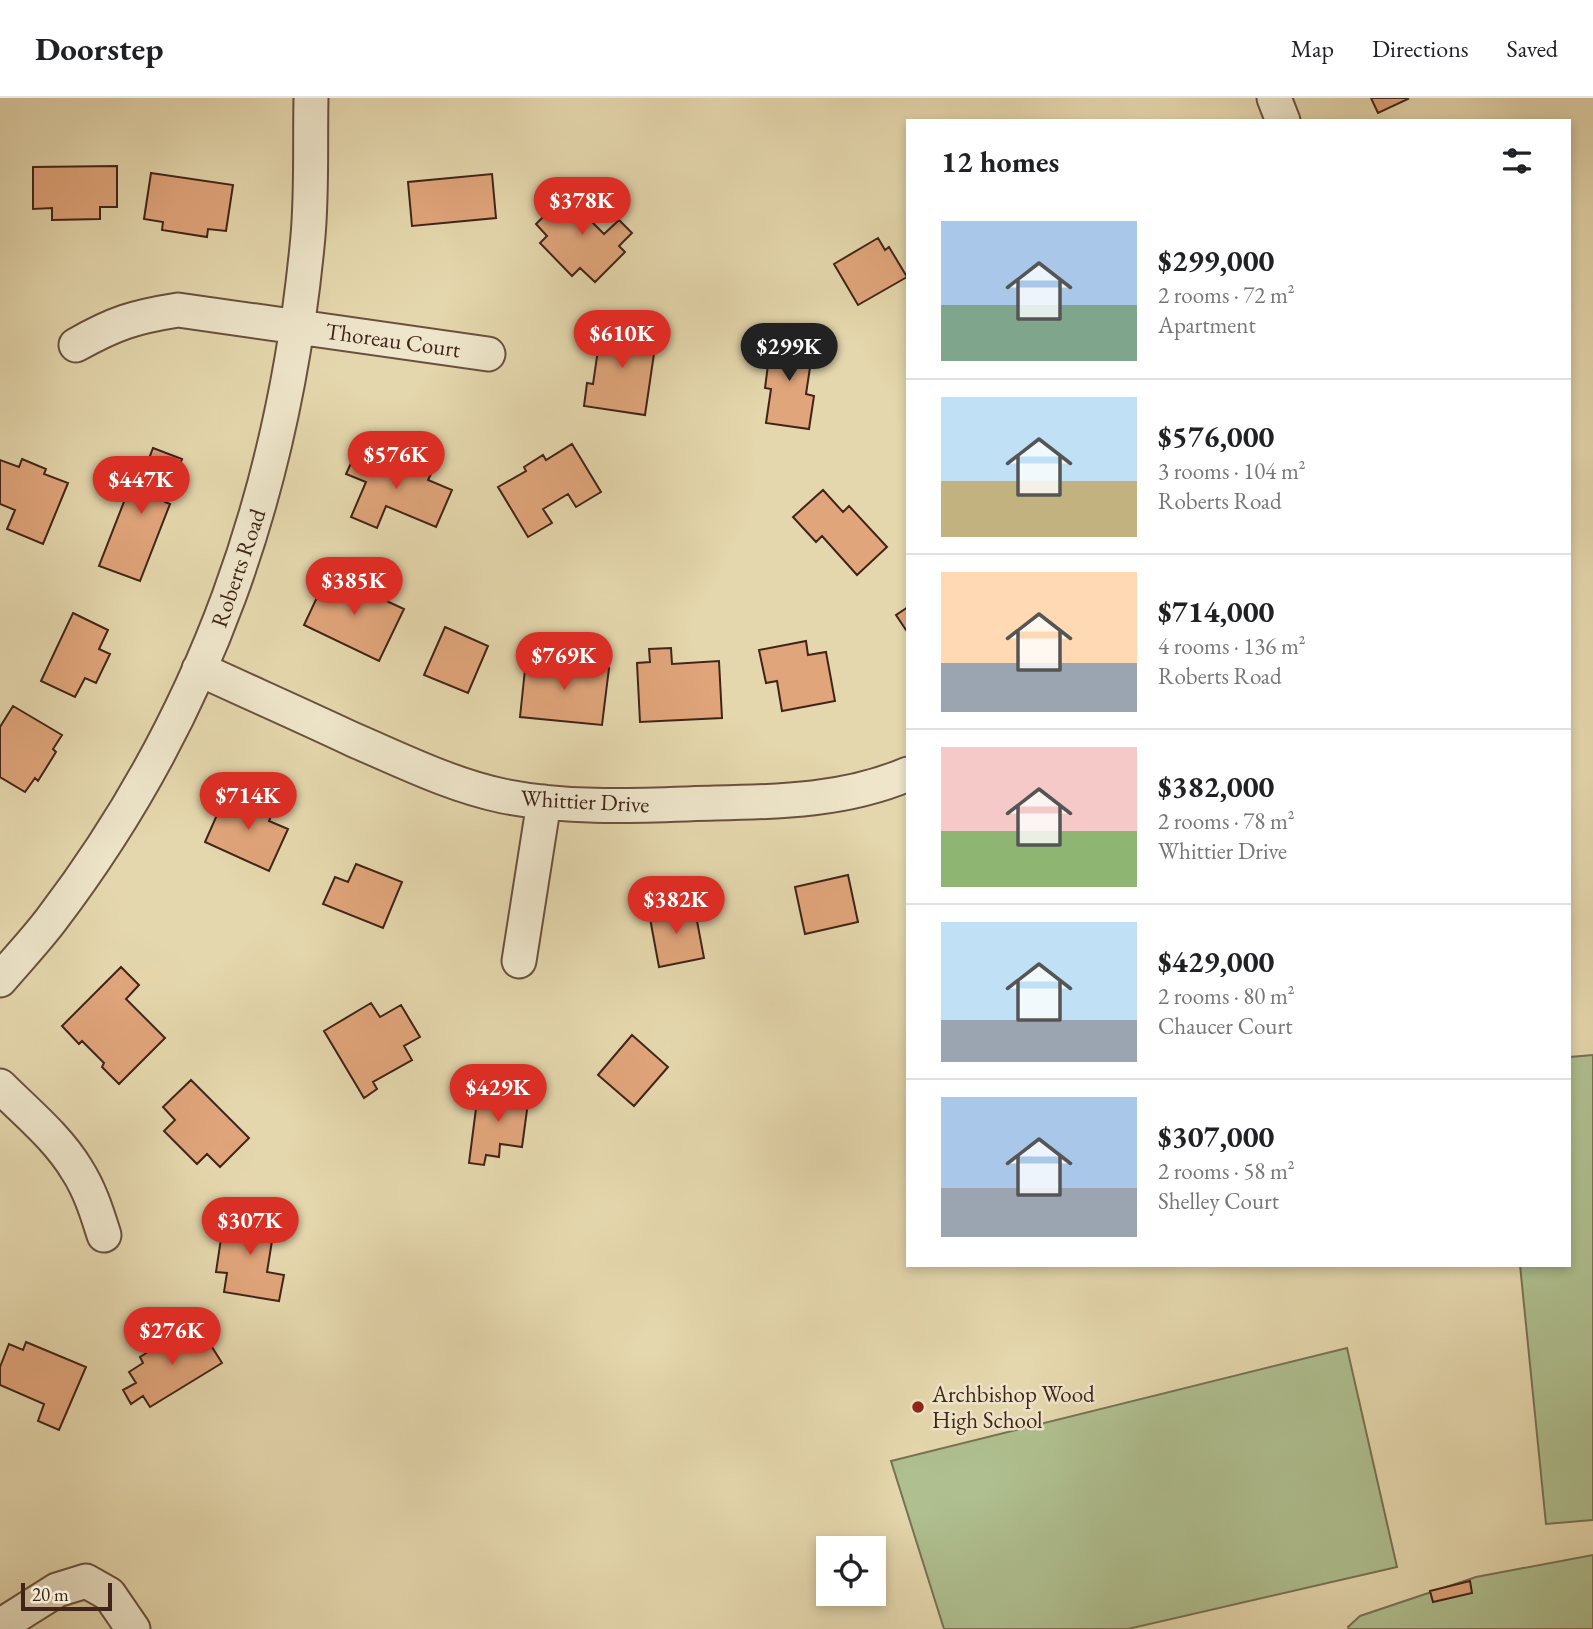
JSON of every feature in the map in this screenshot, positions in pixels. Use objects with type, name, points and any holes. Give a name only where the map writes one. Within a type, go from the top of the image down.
[{"type":"street","name":"Roberts Road","points":[[0,980],[51,920],[142,784],[200,669],[241,566],[265,490],[283,413],[298,327],[309,232],[311,98]]},
{"type":"street","points":[[1274,98],[1282,119]]},
{"type":"street","name":"Thoreau Court","points":[[76,345],[138,316],[178,310],[488,354]]},
{"type":"street","name":"Whittier Drive","points":[[200,669],[422,770],[475,789],[544,802],[598,806],[784,802],[840,795],[906,775]]},
{"type":"street","points":[[519,961],[544,802]]},
{"type":"street","points":[[0,1086],[60,1146],[77,1170],[96,1208],[104,1236]]},
{"type":"street","points":[[0,1626],[57,1590],[86,1581],[109,1594],[133,1629]]},
{"type":"green space","points":[[1593,1055],[1593,1520],[1546,1524],[1520,1267],[1571,1267],[1571,1057]]},
{"type":"green space","points":[[1347,1348],[1397,1567],[1128,1629],[944,1629],[891,1461]]},
{"type":"green space","points":[[1593,1555],[1593,1629],[1348,1627],[1360,1616],[1476,1577]]},
{"type":"building","points":[[1371,98],[1407,98],[1408,99],[1378,113]]},
{"type":"building","points":[[117,166],[117,207],[100,207],[100,219],[52,220],[52,208],[33,209],[33,167]]},
{"type":"building","points":[[151,173],[233,185],[226,231],[208,229],[207,237],[162,230],[163,222],[144,219]]},
{"type":"building","points":[[492,174],[496,218],[412,226],[408,182]]},
{"type":"building","points":[[587,187],[602,202],[587,217],[604,234],[619,220],[632,233],[619,246],[625,252],[595,282],[580,268],[572,276],[540,243],[547,236],[536,224],[566,194],[573,202]]},
{"type":"building","points":[[878,238],[885,250],[889,247],[906,278],[858,305],[834,264]]},
{"type":"building","points":[[596,324],[657,333],[645,415],[584,406],[587,383],[593,384],[598,350],[593,348]]},
{"type":"building","points":[[772,334],[808,340],[805,361],[811,361],[806,394],[814,396],[809,429],[766,423],[771,389],[765,388]]},
{"type":"building","points":[[572,444],[601,492],[576,507],[568,494],[543,509],[552,523],[528,537],[498,487],[526,471],[524,467],[543,455],[546,460]]},
{"type":"building","points":[[153,448],[182,459],[165,502],[170,504],[140,581],[99,566],[141,458],[148,461]]},
{"type":"building","points":[[358,448],[403,469],[406,463],[431,474],[428,480],[452,490],[436,527],[386,506],[377,528],[351,517],[366,482],[346,474]]},
{"type":"building","points":[[22,459],[46,469],[44,474],[68,483],[43,544],[7,529],[15,510],[0,504],[0,460],[19,467]]},
{"type":"building","points":[[823,490],[843,512],[849,506],[887,547],[857,575],[822,536],[816,542],[793,517]]},
{"type":"building","points":[[328,574],[404,609],[379,661],[304,625]]},
{"type":"building","points":[[906,608],[906,630],[896,615]]},
{"type":"building","points":[[73,613],[108,630],[99,649],[110,654],[96,683],[85,678],[75,697],[41,681]]},
{"type":"building","points":[[445,627],[488,646],[468,693],[424,675]]},
{"type":"building","points":[[806,641],[808,655],[826,652],[835,701],[782,711],[777,681],[766,683],[759,650]]},
{"type":"building","points":[[671,648],[672,664],[719,661],[722,718],[640,722],[637,663],[650,662],[649,649]]},
{"type":"building","points":[[526,660],[609,668],[602,725],[520,717]]},
{"type":"building","points":[[13,706],[62,735],[53,749],[56,752],[38,781],[35,778],[25,792],[0,777],[0,727]]},
{"type":"building","points":[[245,794],[275,807],[269,821],[288,829],[269,871],[205,842],[224,799],[239,806]]},
{"type":"building","points":[[356,864],[402,882],[383,928],[323,904],[335,877],[348,882]]},
{"type":"building","points":[[848,875],[858,922],[805,934],[795,887]]},
{"type":"building","points":[[694,905],[704,958],[659,967],[649,913]]},
{"type":"building","points":[[121,967],[139,985],[126,999],[165,1038],[119,1084],[102,1067],[104,1063],[82,1041],[79,1044],[62,1026]]},
{"type":"building","points":[[371,1003],[380,1017],[401,1005],[420,1037],[404,1046],[412,1060],[373,1082],[377,1089],[364,1098],[324,1031]]},
{"type":"building","points":[[632,1035],[668,1067],[634,1106],[598,1075]]},
{"type":"building","points":[[191,1080],[249,1138],[220,1167],[207,1154],[197,1164],[164,1131],[175,1120],[163,1107]]},
{"type":"building","points":[[501,1091],[529,1095],[522,1147],[500,1144],[499,1157],[486,1155],[484,1165],[469,1163],[478,1093],[500,1096]]},
{"type":"building","points":[[236,1210],[276,1216],[267,1272],[284,1275],[279,1301],[224,1292],[227,1273],[216,1272],[222,1232],[232,1234]]},
{"type":"building","points":[[200,1328],[222,1363],[150,1407],[143,1396],[131,1404],[123,1390],[136,1383],[129,1372],[143,1363],[140,1357],[180,1332],[184,1338]]},
{"type":"building","points":[[26,1342],[86,1367],[59,1430],[38,1421],[44,1404],[0,1385],[0,1367],[9,1344],[23,1350]]},
{"type":"building","points":[[1470,1581],[1472,1593],[1433,1602],[1430,1591]]},
{"type":"place","name":"Archbishop Wood High School","points":[[918,1407]]}]
